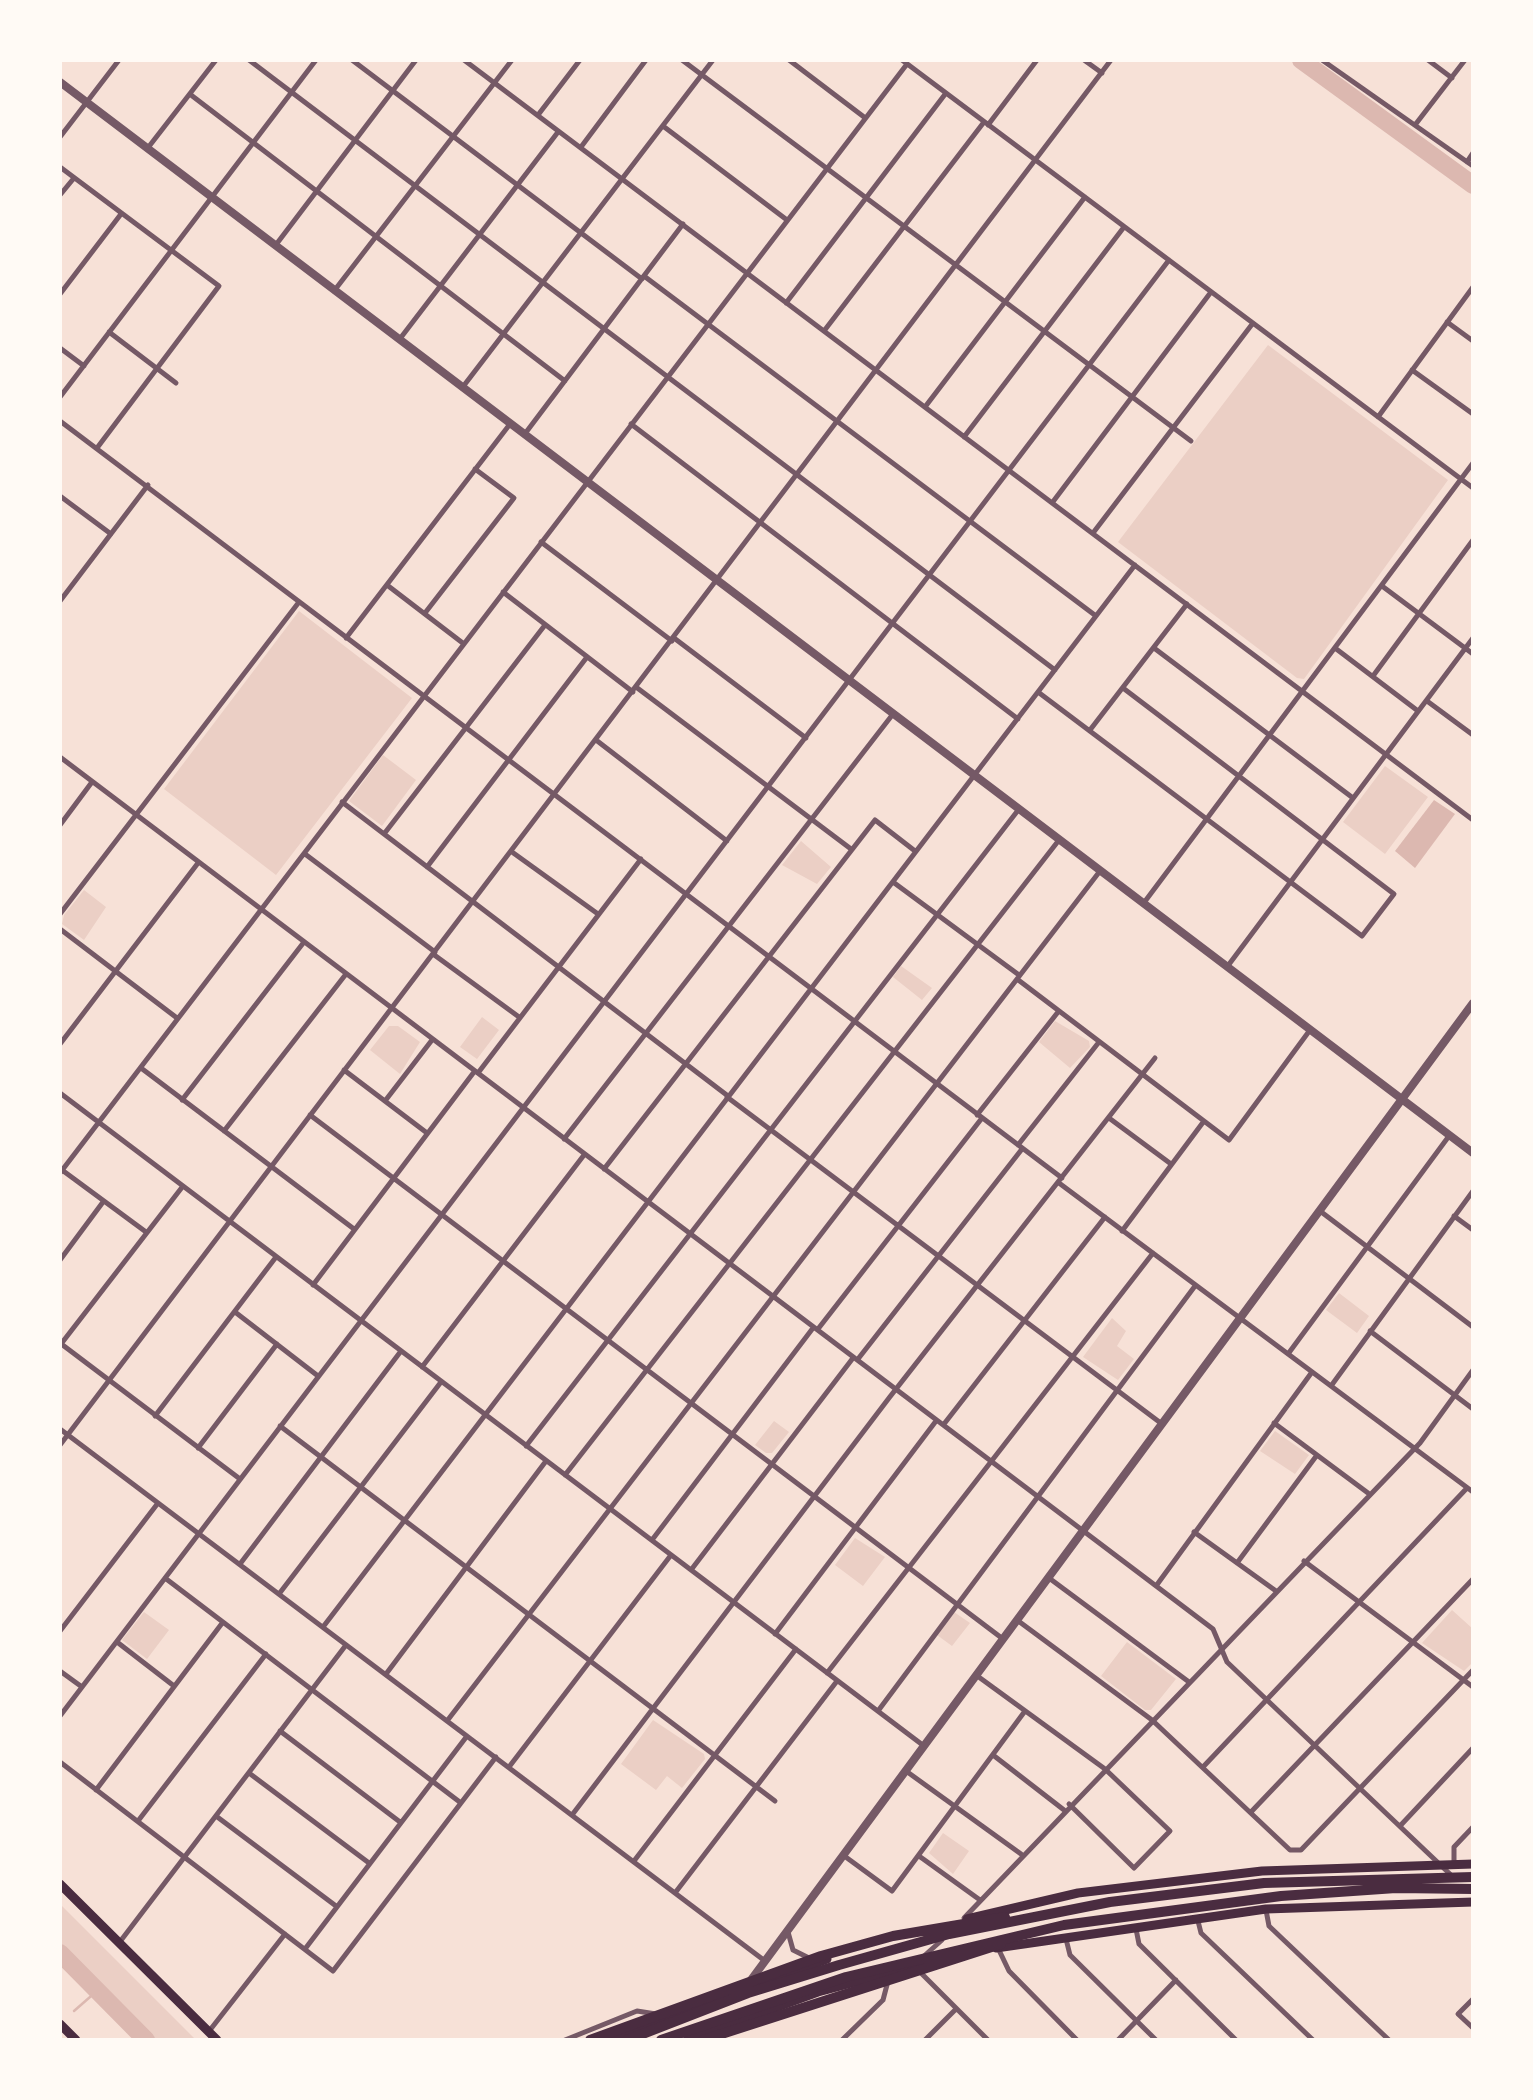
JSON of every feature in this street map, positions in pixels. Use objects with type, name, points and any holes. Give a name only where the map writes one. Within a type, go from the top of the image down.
[{"type":"highway","points":[[590,2040],[776,1969],[958,1923],[1264,1883],[1410,1875],[1473,1877]]},
{"type":"highway","points":[[661,2040],[846,1977],[1064,1930],[1282,1896],[1396,1888],[1473,1896]]},
{"type":"highway","points":[[627,2040],[748,1993],[857,1960],[949,1934],[1110,1902]]},
{"type":"highway","points":[[705,2040],[1064,1930]]},
{"type":"main road","points":[[609,2040],[819,1962],[962,1920],[1114,1888],[1262,1871],[1473,1864]]},
{"type":"main road","points":[[60,1884],[217,2040]]},
{"type":"main road","points":[[688,2040],[888,1972],[1064,1930],[1266,1909],[1473,1896]]},
{"type":"main road","points":[[62,2032],[76,2040]]},
{"type":"street","points":[[60,137],[118,60]]},
{"type":"street","points":[[148,149],[216,60]]},
{"type":"street","points":[[249,60],[1055,670]]},
{"type":"street","points":[[60,397],[316,60]]},
{"type":"street","points":[[352,60],[1096,616]]},
{"type":"street","points":[[276,246],[416,60]]},
{"type":"street","points":[[464,60],[1472,817]]},
{"type":"street","points":[[334,291],[512,60]]},
{"type":"street","points":[[538,116],[580,60]]},
{"type":"street","points":[[580,147],[646,60]]},
{"type":"street","points":[[682,60],[1192,442]]},
{"type":"street","points":[[462,388],[713,60]]},
{"type":"street","points":[[789,60],[864,116]]},
{"type":"street","points":[[824,331],[902,226],[1037,60]]},
{"type":"street","points":[[1084,60],[1102,73]]},
{"type":"street","points":[[60,1445],[1112,60]]},
{"type":"street","points":[[1322,60],[1470,164],[1473,153]]},
{"type":"street","points":[[1428,60],[1452,78]]},
{"type":"street","points":[[1416,126],[1465,60]]},
{"type":"street","points":[[146,1232],[62,1168],[904,62],[1473,488]]},
{"type":"street","points":[[60,82],[1473,1154]]},
{"type":"street","points":[[191,94],[565,381]]},
{"type":"street","points":[[786,303],[946,94]]},
{"type":"street","points":[[663,126],[787,220]]},
{"type":"street","points":[[399,340],[558,131]]},
{"type":"street","points":[[60,167],[218,286],[96,448]]},
{"type":"street","points":[[60,196],[74,177]]},
{"type":"street","points":[[925,407],[1085,197]]},
{"type":"street","points":[[60,294],[122,214]]},
{"type":"street","points":[[524,435],[683,224]]},
{"type":"street","points":[[964,437],[1124,227]]},
{"type":"street","points":[[60,1716],[1169,260]]},
{"type":"street","points":[[1378,417],[1473,287]]},
{"type":"street","points":[[1052,503],[1211,292]]},
{"type":"street","points":[[1448,322],[1473,342]]},
{"type":"street","points":[[1093,534],[1253,323]]},
{"type":"street","points":[[109,332],[176,383]]},
{"type":"street","points":[[60,348],[84,366]]},
{"type":"street","points":[[1412,370],[1473,414]]},
{"type":"street","points":[[60,420],[1020,1147],[1122,1231],[1470,1490],[1203,1767]]},
{"type":"street","points":[[346,638],[510,424]]},
{"type":"street","points":[[631,424],[1018,719]]},
{"type":"street","points":[[1143,904],[1473,463]]},
{"type":"street","points":[[425,614],[514,498],[476,469]]},
{"type":"street","points":[[60,602],[148,486]]},
{"type":"street","points":[[60,497],[111,534]]},
{"type":"street","points":[[1373,676],[1473,540]]},
{"type":"street","points":[[541,542],[806,738]]},
{"type":"street","points":[[323,1627],[1134,565]]},
{"type":"street","points":[[387,585],[464,644]]},
{"type":"street","points":[[1382,586],[1473,654]]},
{"type":"street","points":[[503,592],[852,850]]},
{"type":"street","points":[[60,914],[298,602]]},
{"type":"street","points":[[1090,730],[1187,604]]},
{"type":"street","points":[[384,834],[544,625]]},
{"type":"street","points":[[1227,967],[1473,638]]},
{"type":"street","points":[[1154,648],[1353,798]]},
{"type":"street","points":[[1335,648],[1418,712]]},
{"type":"street","points":[[427,867],[587,657]]},
{"type":"street","points":[[1038,692],[1362,936],[1394,894],[1122,688]]},
{"type":"street","points":[[1426,700],[1473,736]]},
{"type":"street","points":[[564,1139],[893,714]]},
{"type":"street","points":[[596,740],[727,841]]},
{"type":"street","points":[[60,758],[1213,1629],[1227,1662],[1473,1896]]},
{"type":"street","points":[[60,825],[92,782]]},
{"type":"street","points":[[342,802],[1162,1424]]},
{"type":"street","points":[[526,1446],[1019,810]]},
{"type":"street","points":[[604,1169],[875,820],[916,852]]},
{"type":"street","points":[[565,1475],[1058,840]]},
{"type":"street","points":[[511,852],[598,914]]},
{"type":"street","points":[[304,854],[519,1018]]},
{"type":"street","points":[[313,1284],[641,859]]},
{"type":"street","points":[[60,1044],[198,862]]},
{"type":"street","points":[[447,1721],[1100,871]]},
{"type":"street","points":[[893,882],[1229,1140],[1310,1030]]},
{"type":"street","points":[[60,929],[177,1018]]},
{"type":"street","points":[[182,1100],[304,942]]},
{"type":"street","points":[[224,1131],[346,974]]},
{"type":"street","points":[[705,2040],[1473,1003]]},
{"type":"street","points":[[652,1540],[1058,1012]]},
{"type":"street","points":[[386,1101],[433,1039]]},
{"type":"street","points":[[691,1570],[939,1254],[1099,1042]]},
{"type":"street","points":[[572,1814],[1154,1058]]},
{"type":"street","points":[[140,1068],[354,1229]]},
{"type":"street","points":[[344,1070],[427,1133]]},
{"type":"street","points":[[60,1093],[924,1746]]},
{"type":"street","points":[[310,1114],[1003,1640]]},
{"type":"street","points":[[1109,1118],[1171,1164]]},
{"type":"street","points":[[1122,1231],[1204,1121]]},
{"type":"street","points":[[1288,1354],[1450,1136]]},
{"type":"street","points":[[422,1367],[584,1154]]},
{"type":"street","points":[[183,1186],[60,1344],[240,1479]]},
{"type":"street","points":[[1331,1386],[1473,1191]]},
{"type":"street","points":[[60,1260],[104,1201]]},
{"type":"street","points":[[1320,1211],[1473,1327]]},
{"type":"street","points":[[1454,1216],[1473,1230]]},
{"type":"street","points":[[775,1634],[1105,1217]]},
{"type":"street","points":[[827,1673],[1152,1253]]},
{"type":"street","points":[[155,1416],[276,1257]]},
{"type":"street","points":[[878,1711],[1195,1286]]},
{"type":"street","points":[[235,1312],[318,1376]]},
{"type":"street","points":[[1370,1331],[1473,1409]]},
{"type":"street","points":[[198,1448],[277,1344]]},
{"type":"street","points":[[240,1564],[401,1351]]},
{"type":"street","points":[[988,2040],[914,1966],[1413,1448],[1473,1370]]},
{"type":"street","points":[[1156,1586],[1312,1372]]},
{"type":"street","points":[[280,1594],[442,1382]]},
{"type":"street","points":[[1274,1423],[1368,1493]]},
{"type":"street","points":[[280,1426],[775,1801]]},
{"type":"street","points":[[60,1429],[765,1960]]},
{"type":"street","points":[[1237,1563],[1317,1455]]},
{"type":"street","points":[[386,1674],[546,1461]]},
{"type":"street","points":[[60,1631],[158,1503]]},
{"type":"street","points":[[1194,1532],[1276,1591]]},
{"type":"street","points":[[509,1768],[671,1555]]},
{"type":"street","points":[[1304,1561],[1473,1687]]},
{"type":"street","points":[[164,1578],[461,1803]]},
{"type":"street","points":[[1048,1578],[1189,1682]]},
{"type":"street","points":[[1251,1812],[1473,1580]]},
{"type":"street","points":[[1017,1620],[1152,1720],[1290,1850],[1300,1850],[1473,1670]]},
{"type":"street","points":[[96,1790],[223,1622]]},
{"type":"street","points":[[116,1642],[174,1686]]},
{"type":"street","points":[[119,1943],[346,1644]]},
{"type":"street","points":[[634,1862],[796,1650]]},
{"type":"street","points":[[138,1822],[266,1654]]},
{"type":"street","points":[[60,1670],[82,1687]]},
{"type":"street","points":[[976,1675],[1105,1769],[1170,1832],[1134,1868],[1067,1807],[993,1755]]},
{"type":"street","points":[[676,1893],[837,1680]]},
{"type":"street","points":[[843,1854],[892,1891],[1025,1710]]},
{"type":"street","points":[[280,1731],[400,1822]]},
{"type":"street","points":[[305,1949],[467,1736]]},
{"type":"street","points":[[1400,1826],[1473,1748]]},
{"type":"street","points":[[60,1762],[334,1970],[496,1757]]},
{"type":"street","points":[[906,1770],[1021,1854]]},
{"type":"street","points":[[248,1773],[369,1864]]},
{"type":"street","points":[[216,1816],[336,1906]]},
{"type":"street","points":[[1454,1863],[1454,1847],[1473,1828]]},
{"type":"street","points":[[919,1856],[980,1900]]},
{"type":"street","points":[[1266,1909],[1269,1926],[1387,2039]]},
{"type":"street","points":[[1196,1916],[1201,1933],[1313,2040]]},
{"type":"street","points":[[1135,1924],[1139,1944],[1236,2040]]},
{"type":"street","points":[[788,1929],[793,1950],[819,1962]]},
{"type":"street","points":[[1064,1930],[1070,1955],[1156,2040]]},
{"type":"street","points":[[208,2032],[285,1934]]},
{"type":"street","points":[[997,1948],[1008,1971],[1076,2040]]},
{"type":"street","points":[[842,2040],[882,2000],[888,1972]]},
{"type":"street","points":[[1118,2040],[1176,1980]]},
{"type":"street","points":[[1473,2000],[1458,2014],[1473,2028]]},
{"type":"street","points":[[925,2040],[956,2009]]},
{"type":"street","points":[[564,2040],[637,2011],[671,2016]]},
{"type":"shaded area","points":[[1268,345],[1448,480],[1304,679],[1297,678],[1118,542]]},
{"type":"shaded area","points":[[299,611],[412,698],[276,875],[164,789]]},
{"type":"shaded area","points":[[383,755],[416,780],[382,826],[349,801]]},
{"type":"shaded area","points":[[1385,766],[1428,797],[1385,854],[1343,822]]},
{"type":"shaded area","points":[[1434,800],[1455,814],[1415,868],[1395,851]]},
{"type":"shaded area","points":[[801,841],[831,867],[817,884],[782,865]]},
{"type":"shaded area","points":[[84,890],[106,907],[84,940],[62,924],[64,915]]},
{"type":"shaded area","points":[[901,966],[932,988],[922,1000],[893,977]]},
{"type":"shaded area","points":[[482,1017],[499,1030],[477,1059],[460,1047]]},
{"type":"shaded area","points":[[1055,1021],[1089,1041],[1090,1047],[1070,1068],[1039,1042]]},
{"type":"shaded area","points":[[389,1026],[398,1026],[420,1042],[400,1074],[370,1050]]},
{"type":"shaded area","points":[[1339,1293],[1369,1316],[1357,1333],[1326,1310]]},
{"type":"shaded area","points":[[1112,1318],[1126,1331],[1117,1346],[1134,1359],[1118,1380],[1083,1357]]},
{"type":"shaded area","points":[[774,1421],[789,1432],[772,1453],[766,1453],[755,1445]]},
{"type":"shaded area","points":[[1275,1431],[1309,1455],[1295,1474],[1260,1451]]},
{"type":"shaded area","points":[[855,1538],[885,1557],[863,1586],[835,1565]]},
{"type":"shaded area","points":[[1452,1610],[1473,1629],[1473,1662],[1464,1671],[1422,1643]]},
{"type":"shaded area","points":[[144,1612],[169,1630],[147,1659],[122,1640]]},
{"type":"shaded area","points":[[954,1612],[970,1623],[952,1646],[937,1635]]},
{"type":"shaded area","points":[[1127,1642],[1176,1679],[1151,1710],[1145,1710],[1101,1676]]},
{"type":"shaded area","points":[[653,1720],[704,1754],[705,1759],[682,1788],[667,1776],[656,1790],[621,1764]]},
{"type":"shaded area","points":[[943,1833],[969,1851],[953,1874],[929,1853]]},
{"type":"shaded area","points":[[60,1904],[196,2040],[153,2040],[60,1947]]},
{"type":"waterway","points":[[1301,60],[1473,185]]},
{"type":"waterway","points":[[60,1953],[146,2040]]},
{"type":"waterway","points":[[74,2011],[98,1990]]}]
